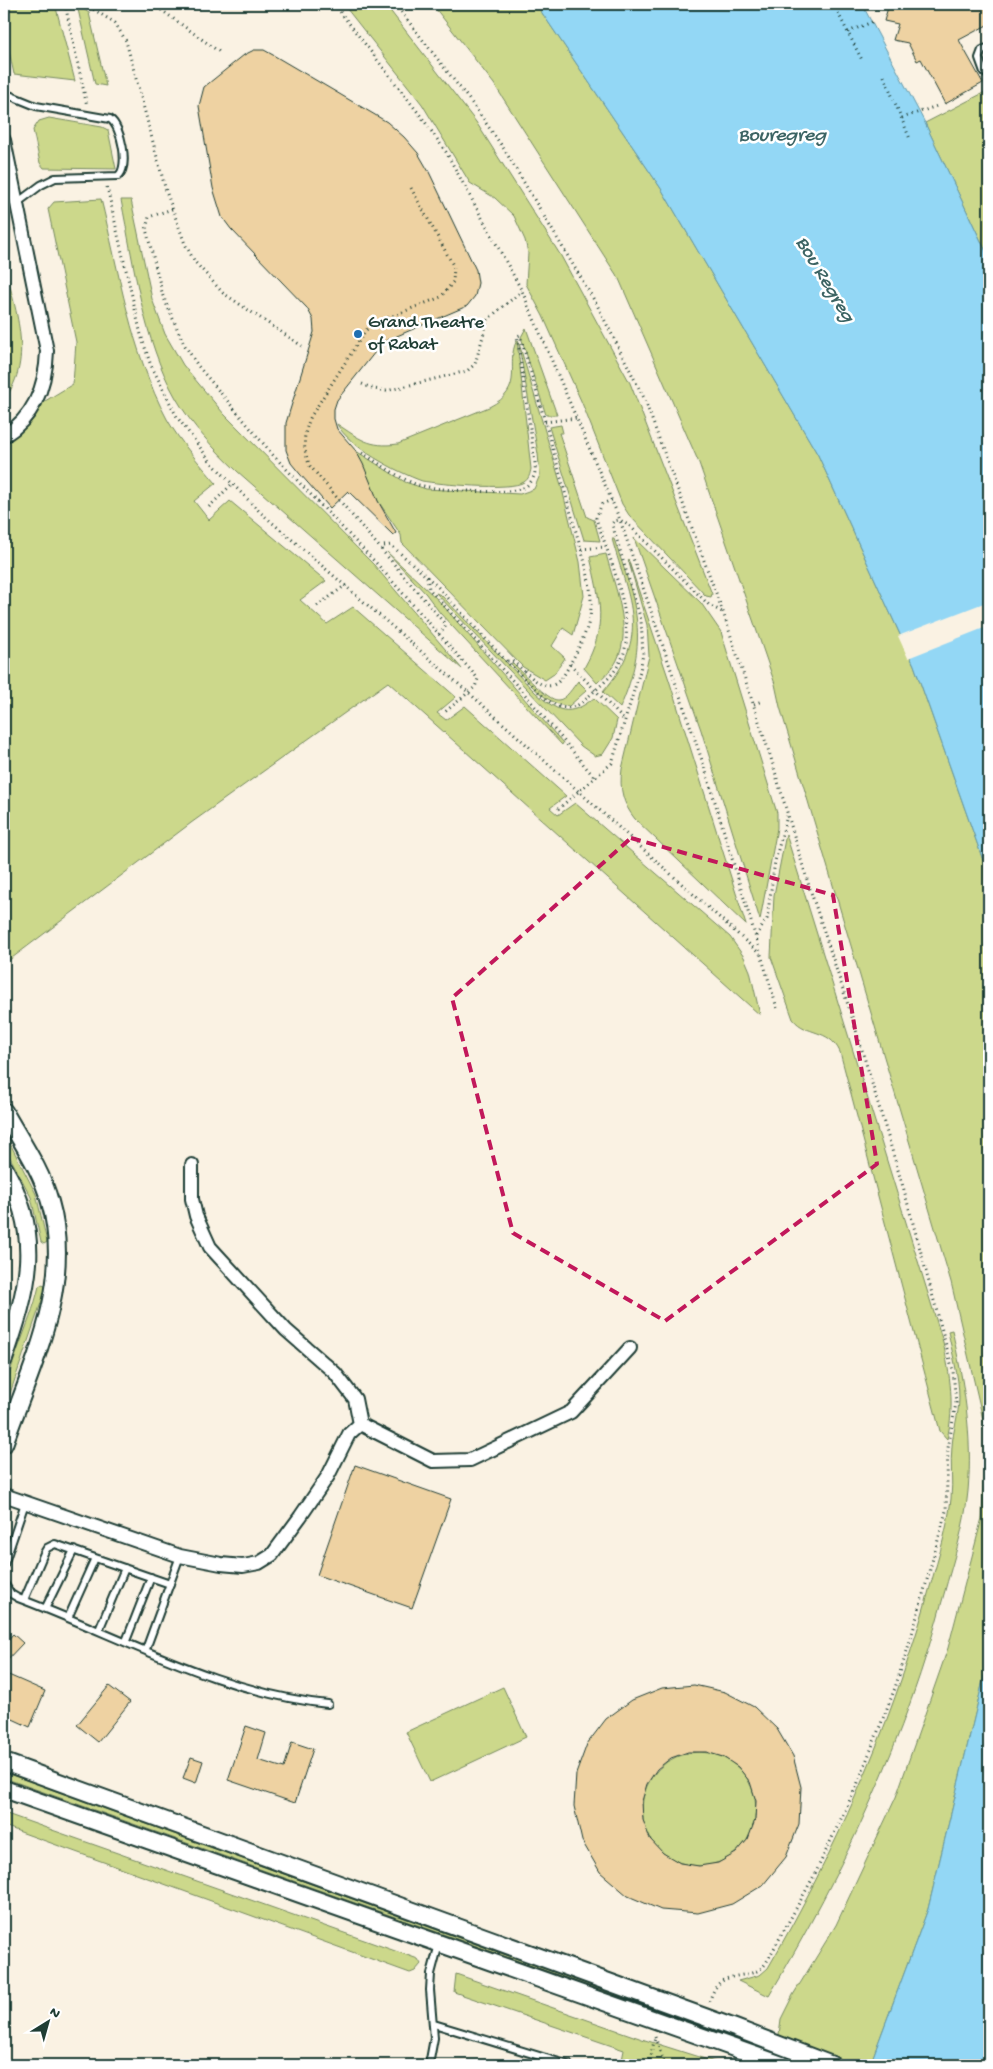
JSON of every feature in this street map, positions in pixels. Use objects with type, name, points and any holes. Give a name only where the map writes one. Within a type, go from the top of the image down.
[{"type":"street","points":[[4,140],[44,333],[47,369],[41,392],[30,412],[14,430],[4,436]]},
{"type":"street","points":[[4,1111],[41,1176],[50,1201],[56,1226],[58,1268],[53,1300],[4,1444]]},
{"type":"street","points":[[192,1165],[192,1199],[199,1224],[210,1247],[286,1330],[335,1373],[354,1398],[360,1424],[432,1461],[470,1460],[571,1412],[630,1348]]},
{"type":"street","points":[[4,1168],[18,1195],[25,1219],[29,1244],[29,1268],[26,1290],[4,1358]]},
{"type":"street","points":[[29,1268],[58,1268]]},
{"type":"street","points":[[4,1495],[180,1556],[243,1566],[259,1564],[272,1555],[328,1476],[349,1434],[360,1424]]},
{"type":"street","points":[[4,1762],[832,2065]]},
{"type":"street","points":[[4,1789],[782,2065]]},
{"type":"lane","points":[[989,47],[982,50],[979,58],[984,72],[989,76]]},
{"type":"lane","points":[[4,93],[36,106],[110,119],[118,129],[125,169],[118,176],[55,178],[41,185],[17,203]]},
{"type":"lane","points":[[4,1565],[25,1503]]},
{"type":"lane","points":[[24,1600],[47,1548],[55,1544],[170,1584]]},
{"type":"lane","points":[[45,1609],[74,1550]]},
{"type":"lane","points":[[146,1649],[180,1556]]},
{"type":"lane","points":[[68,1618],[95,1558]]},
{"type":"lane","points":[[99,1630],[125,1568]]},
{"type":"lane","points":[[126,1641],[151,1577]]},
{"type":"lane","points":[[4,1583],[11,1594],[24,1600],[252,1690],[300,1701],[328,1704]]},
{"type":"lane","points":[[430,2065],[433,2051],[434,2024],[430,1990],[431,1974],[440,1943]]},
{"type":"lane","points":[[434,2024],[569,2065]]},
{"type":"path","points":[[65,4],[89,114]]},
{"type":"path","points":[[85,4],[115,23],[126,41],[172,209],[185,244],[208,278],[239,305],[302,346]]},
{"type":"path","points":[[153,4],[221,52]]},
{"type":"path","points":[[334,4],[423,119],[446,152],[522,291],[620,520],[696,740],[777,1008]]},
{"type":"path","points":[[395,4],[474,106],[504,149],[601,311],[644,398],[723,612],[754,704],[853,1020],[926,1265],[953,1370],[956,1403],[948,1448],[948,1491],[941,1530],[898,1679],[857,1785],[815,1874],[763,1968],[753,1973],[723,1980],[716,1986],[709,2002]]},
{"type":"path","points":[[838,13],[863,62]]},
{"type":"path","points":[[848,32],[872,22]]},
{"type":"path","points":[[884,76],[910,139]]},
{"type":"path","points":[[902,118],[937,106]]},
{"type":"path","points":[[104,177],[141,335],[150,363],[177,417],[231,485],[469,693],[761,955]]},
{"type":"path","points":[[411,188],[454,267],[453,282],[440,297],[377,322],[366,330],[311,416],[306,428],[304,441],[305,454],[310,466],[381,550],[425,598],[444,624],[445,628],[438,635]]},
{"type":"path","points":[[172,209],[149,217],[146,229],[163,296],[172,320],[198,366],[273,455],[372,559],[478,679],[469,693],[445,712]]},
{"type":"path","points":[[362,384],[386,391],[467,372],[475,364],[488,319],[522,291]]},
{"type":"path","points":[[362,453],[405,479],[426,487],[508,491],[525,487],[534,478],[536,464],[517,336],[520,335],[581,549],[589,588],[590,618],[561,682],[548,686],[539,682],[512,661],[506,661]]},
{"type":"path","points":[[545,422],[576,418]]},
{"type":"path","points":[[208,507],[231,485]]},
{"type":"path","points":[[381,550],[386,545],[391,546],[427,577],[506,661],[546,699],[559,707],[578,706],[616,669],[626,645],[626,615],[596,518],[602,504],[612,500]]},
{"type":"path","points":[[558,809],[580,792],[612,762],[640,672],[643,637],[637,603],[612,524],[614,521],[620,520],[631,527],[709,605],[723,612]]},
{"type":"path","points":[[581,549],[605,547]]},
{"type":"path","points":[[427,577],[429,589],[522,691],[596,778]]},
{"type":"path","points":[[317,606],[346,585]]},
{"type":"path","points":[[570,664],[625,721]]},
{"type":"path","points":[[754,704],[762,701]]},
{"type":"path","points":[[755,937],[767,919],[775,861],[788,816]]},
{"type":"path","points":[[4,1629],[10,1623]]},
{"type":"path","points":[[648,2065],[656,2037],[665,2065]]},
{"type":"highlighted area","points":[[631,838],[833,895],[877,1164],[665,1321],[513,1233],[452,998]]},
{"type":"green space","points":[[4,4],[55,4],[75,81],[14,74],[4,29]]},
{"type":"green space","points":[[343,4],[385,4],[476,122],[561,256],[630,383],[712,594],[711,597],[706,596],[629,515],[622,504],[582,403],[543,316],[526,284],[528,253],[525,240],[514,216],[495,198],[470,183],[422,104]]},
{"type":"green space","points":[[432,4],[536,4],[662,190],[818,455],[914,665],[989,877],[989,1656],[928,1909],[870,2065],[775,2065],[781,2019],[793,1995],[836,1925],[896,1797],[948,1648],[982,1518],[985,1428],[951,1282],[780,707],[775,684],[699,463],[619,279],[494,84]]},
{"type":"green space","points":[[77,5],[89,13],[106,86],[95,84]]},
{"type":"green space","points":[[989,90],[989,258],[925,123]]},
{"type":"green space","points":[[49,118],[102,127],[108,130],[116,169],[44,168],[40,163],[33,130],[39,121]]},
{"type":"green space","points":[[101,199],[127,311],[144,367],[167,419],[190,452],[216,483],[194,501],[209,520],[230,501],[326,581],[300,600],[327,624],[353,607],[456,697],[437,713],[446,720],[465,706],[566,796],[550,808],[558,815],[575,803],[730,937],[744,957],[750,971],[760,1015],[388,682],[191,823],[4,964],[4,426],[73,384],[76,342],[48,209],[54,202]]},
{"type":"green space","points":[[121,200],[131,200],[152,299],[165,334],[183,365],[224,414],[374,565],[462,669],[237,471],[196,428],[176,398],[155,352],[135,276]]},
{"type":"green space","points":[[4,262],[17,315],[21,350],[14,384],[4,400]]},
{"type":"green space","points":[[526,328],[557,415],[546,415],[521,337]]},
{"type":"green space","points":[[517,340],[531,469],[530,475],[524,482],[517,485],[490,486],[422,481],[400,472],[363,450],[343,433],[337,424],[365,441],[379,445],[398,444],[489,407],[501,400],[508,392],[512,376],[512,358]]},
{"type":"green space","points":[[518,340],[561,485],[580,562],[584,596],[573,635],[563,628],[552,646],[565,658],[554,674],[545,680],[523,667],[402,543],[401,535],[378,501],[356,451],[405,482],[426,489],[520,494],[534,489],[540,475],[538,454]]},
{"type":"green space","points":[[561,425],[563,433],[559,433],[587,517],[594,520],[600,541],[584,540],[549,427]]},
{"type":"green space","points":[[634,538],[701,603],[721,632],[777,813],[777,828],[760,920],[701,730]]},
{"type":"green space","points":[[612,539],[614,539],[629,584],[637,623],[635,662],[620,708],[603,692],[618,672],[627,653],[632,636],[632,618],[630,601]]},
{"type":"green space","points":[[387,552],[438,600],[563,743],[562,745],[440,613],[426,594]]},
{"type":"green space","points":[[606,554],[623,621],[623,635],[617,660],[597,683],[584,668],[592,653],[599,626],[600,613],[597,587],[590,557]]},
{"type":"green space","points":[[628,559],[669,680],[746,925],[635,819],[627,808],[623,796],[621,783],[622,769],[649,656],[647,625]]},
{"type":"green space","points":[[436,593],[441,595],[535,692],[550,704],[563,710],[570,710],[594,698],[617,720],[613,738],[603,754],[595,756],[581,746]]},
{"type":"green space","points":[[513,663],[535,685],[554,699],[564,698],[578,681],[587,690],[569,706],[552,702],[530,684],[511,664]]},
{"type":"green space","points":[[786,834],[943,1342],[951,1390],[951,1415],[947,1439],[940,1431],[840,1052],[830,1039],[804,1028],[793,1019],[771,957],[774,895]]},
{"type":"green space","points":[[4,1132],[36,1194],[47,1242],[44,1244],[41,1242],[31,1197],[4,1146]]},
{"type":"green space","points":[[43,1284],[46,1288],[4,1411],[8,1380],[39,1286]]},
{"type":"green space","points":[[952,1330],[964,1390],[969,1450],[968,1491],[955,1556],[929,1647],[911,1700],[871,1801],[823,1899],[769,1996],[738,1981],[760,1975],[768,1968],[793,1924],[838,1835],[895,1697],[940,1551],[951,1499],[952,1446],[959,1404],[958,1381],[948,1331]]},
{"type":"green space","points":[[503,1687],[526,1737],[430,1782],[406,1732]]},
{"type":"green space","points":[[699,1752],[721,1756],[739,1769],[752,1787],[756,1809],[752,1831],[739,1849],[721,1862],[699,1866],[677,1862],[659,1849],[646,1831],[642,1809],[646,1787],[659,1769],[677,1756]]},
{"type":"green space","points":[[4,1772],[704,2027],[4,1778]]},
{"type":"green space","points":[[4,1813],[418,1959],[421,1964],[415,1971],[410,1973],[4,1826]]},
{"type":"green space","points":[[456,1974],[645,2040],[724,2065],[621,2065],[624,2050],[454,1992]]},
{"type":"water","name":"Bouregreg","points":[[536,4],[862,4],[925,123],[989,258],[989,877],[914,665],[818,455],[662,190]]},
{"type":"water","points":[[989,1656],[989,2065],[870,2065],[928,1909]]},
{"type":"pier","points":[[989,601],[989,626],[908,658],[898,636]]},
{"type":"building","points":[[889,4],[989,4],[989,24],[959,40],[983,83],[945,104],[921,59],[917,61],[908,43],[893,40],[898,24],[884,21]]},
{"type":"building","name":"Grand Theatre of Rabat","points":[[254,50],[264,50],[273,55],[387,122],[404,137],[418,153],[429,172],[476,270],[478,283],[475,296],[467,306],[383,342],[337,400],[334,409],[337,429],[356,451],[363,464],[378,501],[396,533],[393,535],[348,491],[330,508],[291,463],[286,450],[286,423],[314,332],[313,319],[307,308],[231,229],[222,217],[213,188],[199,106],[204,87],[244,55]]},
{"type":"building","points":[[355,1465],[451,1499],[412,1608],[317,1575]]},
{"type":"building","points":[[13,1634],[23,1643],[4,1663],[4,1644]]},
{"type":"building","points":[[4,1673],[45,1691],[30,1727],[4,1715]]},
{"type":"building","points":[[694,1685],[725,1692],[754,1707],[777,1729],[793,1756],[801,1787],[799,1824],[786,1857],[763,1885],[732,1904],[698,1913],[661,1910],[628,1896],[600,1872],[582,1841],[574,1806],[576,1774],[587,1744],[606,1719],[632,1700],[662,1688]],"holes":[[[688,1752],[706,1752],[723,1757],[738,1767],[750,1782],[756,1801],[755,1820],[748,1839],[736,1853],[718,1863],[699,1866],[680,1863],[663,1853],[650,1839],[643,1820],[642,1801],[647,1784],[657,1769],[671,1758]]]},
{"type":"building","points":[[109,1686],[130,1702],[98,1742],[77,1725]]},
{"type":"building","points":[[246,1726],[266,1733],[258,1760],[284,1768],[292,1742],[313,1749],[295,1803],[228,1780]]},
{"type":"building","points":[[191,1757],[203,1761],[196,1783],[183,1778]]},
{"type":"place","name":"Grand Theatre of Rabat","points":[[358,334]]},
{"type":"water label","name":"Bou Regreg","points":[[824,280]]}]
